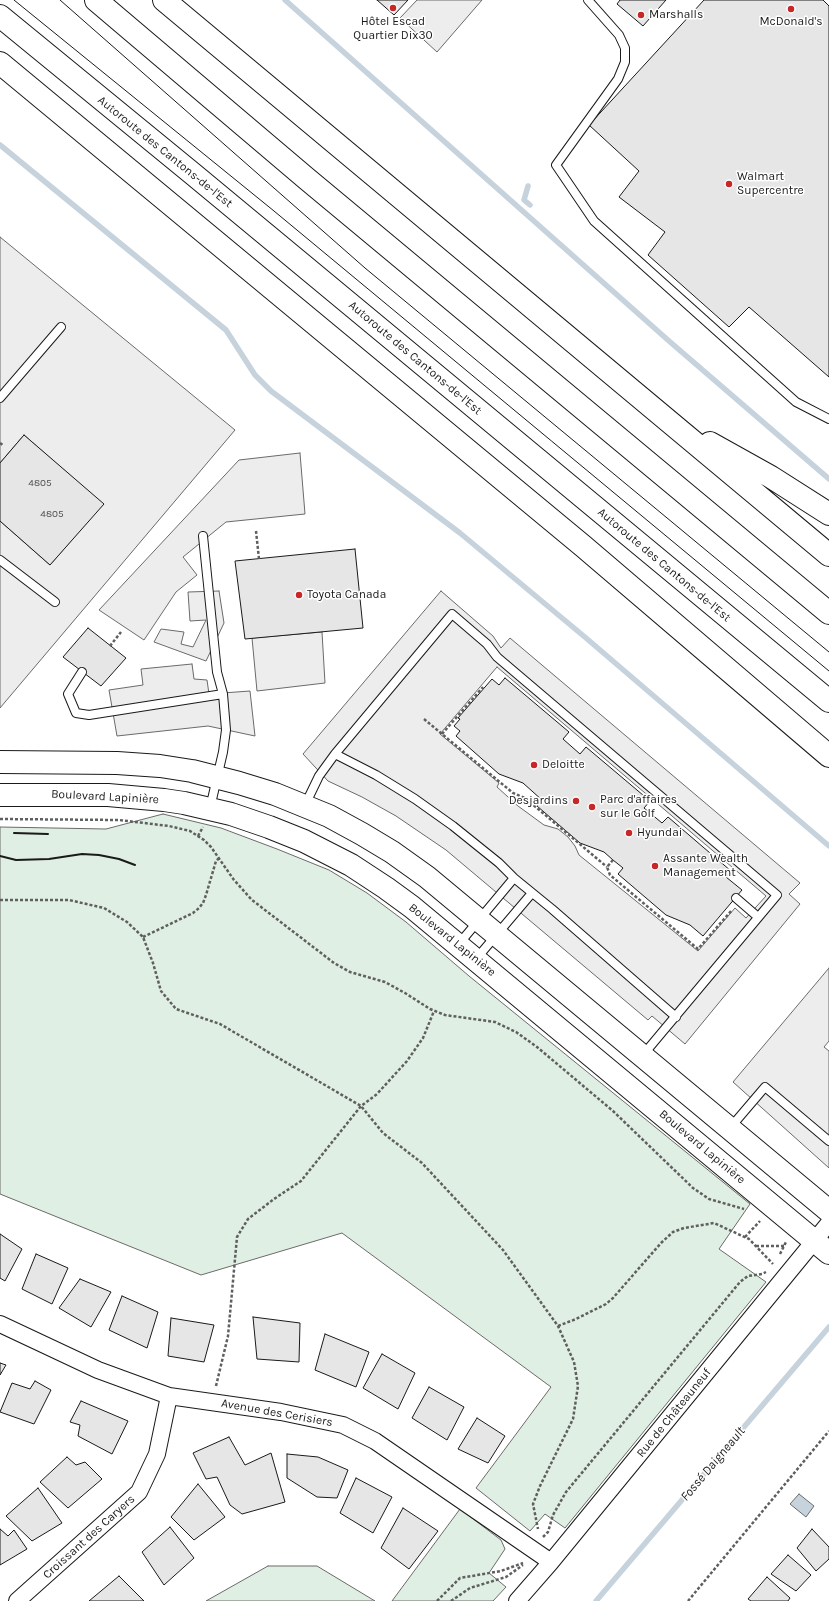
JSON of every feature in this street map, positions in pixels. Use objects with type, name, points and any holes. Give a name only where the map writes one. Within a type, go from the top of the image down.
[{"type":"main road","points":[[96,0],[307,179],[829,613]]},
{"type":"main road","points":[[164,0],[829,555]]},
{"type":"main road","name":"Autoroute des Cantons-de-l'Est","points":[[0,16],[829,701]]},
{"type":"main road","points":[[0,63],[583,546],[829,756]]},
{"type":"main road","points":[[0,72],[49,103]]},
{"type":"main road","points":[[665,419],[770,476],[829,514]]},
{"type":"main road","points":[[0,762],[99,762],[140,764],[180,769],[218,777],[260,789],[305,806],[345,824],[392,852],[480,920],[829,1211]]},
{"type":"main road","name":"Boulevard Lapinière","points":[[0,795],[92,794],[164,800],[210,809],[269,827],[304,841],[345,862],[386,888],[458,945],[822,1247]]},
{"type":"street","name":"Rue de Châteauneuf","points":[[517,1601],[822,1247],[829,1223]]},
{"type":"street","name":"Avenue des Cerisiers","points":[[0,1324],[98,1370],[169,1396],[281,1412],[343,1425],[375,1441],[551,1562]]},
{"type":"street","name":"Croissant des Caryers","points":[[17,1601],[139,1492],[157,1454],[169,1396]]},
{"type":"lane","points":[[588,0],[619,35],[625,48],[626,62],[618,79],[556,165],[594,221],[796,402],[829,419]]},
{"type":"lane","points":[[0,398],[61,327]]},
{"type":"lane","points":[[203,536],[217,672],[223,694],[226,738],[210,809]]},
{"type":"lane","points":[[0,560],[55,602]]},
{"type":"lane","points":[[305,806],[319,776],[334,754],[452,614],[487,644],[497,656],[777,895],[642,1056]]},
{"type":"lane","points":[[82,672],[68,694],[76,713],[89,715],[223,694]]},
{"type":"lane","points":[[334,754],[376,775],[415,799],[453,826],[558,913],[676,1017]]},
{"type":"lane","points":[[458,945],[514,878]]},
{"type":"lane","points":[[476,960],[532,893]]},
{"type":"lane","points":[[736,898],[758,917]]},
{"type":"lane","points":[[730,1128],[765,1087],[829,1141]]},
{"type":"path","points":[[0,443],[4,446]]},
{"type":"path","points":[[256,531],[259,558]]},
{"type":"path","points":[[110,646],[122,632]]},
{"type":"path","points":[[442,734],[483,687]]},
{"type":"path","points":[[424,719],[513,793],[525,798],[573,838],[607,868],[610,875],[698,949],[733,908]]},
{"type":"path","name":"Boulevard Lapinière","points":[[0,819],[104,820],[170,826],[190,831],[211,847],[234,880],[252,900],[334,963],[350,972],[384,982],[434,1011],[455,1017],[495,1022],[516,1032],[537,1047],[613,1111],[693,1188],[713,1200],[747,1211]]},
{"type":"path","points":[[143,937],[193,913],[199,908],[206,895],[216,860],[219,858]]},
{"type":"path","points":[[607,868],[613,860]]},
{"type":"path","points":[[0,900],[69,900],[104,908],[127,922],[143,937],[153,963],[161,991],[176,1009],[220,1024],[361,1106],[383,1133],[422,1163],[503,1250],[558,1326],[574,1362],[578,1386],[573,1419],[540,1486],[533,1504],[538,1529]]},
{"type":"path","points":[[212,1402],[228,1336],[238,1238],[248,1219],[301,1181],[361,1106],[385,1086],[416,1050],[423,1038],[434,1011]]},
{"type":"path","points":[[745,1237],[762,1219],[758,1216]]},
{"type":"path","points":[[558,1326],[606,1304],[613,1298],[661,1242],[673,1232],[684,1228],[714,1223],[745,1237],[756,1246],[772,1265],[776,1260]]},
{"type":"path","points":[[778,1257],[787,1241],[783,1238]]},
{"type":"path","points":[[756,1246],[784,1246]]},
{"type":"path","points":[[548,1532],[553,1515],[566,1492],[740,1282],[748,1276],[762,1274],[769,1269]]},
{"type":"path","points":[[688,1601],[829,1431]]},
{"type":"path","points":[[437,1601],[460,1578],[501,1571],[525,1563],[506,1577],[470,1588],[451,1601]]},
{"type":"green space","points":[[163,814],[221,828],[277,849],[329,870],[367,893],[406,922],[469,976],[750,1204],[719,1249],[766,1282],[565,1528],[545,1514],[530,1531],[476,1488],[551,1387],[342,1233],[201,1275],[0,1194],[0,827],[106,829]]},
{"type":"green space","points":[[460,1509],[501,1540],[505,1549],[489,1573],[506,1587],[493,1601],[392,1601]]},
{"type":"green space","points":[[268,1566],[317,1566],[375,1601],[206,1601]]},
{"type":"shaded area","points":[[417,0],[482,0],[437,52],[400,18]]},
{"type":"shaded area","points":[[0,237],[235,430],[0,708],[0,521],[50,565],[103,504],[24,435],[0,463]]},
{"type":"shaded area","points":[[300,453],[305,514],[226,522],[183,557],[197,575],[176,592],[144,640],[99,610],[239,460]]},
{"type":"shaded area","points":[[219,591],[224,623],[206,661],[154,642],[161,629],[184,632],[181,644],[193,647],[206,620],[190,621],[188,592]]},
{"type":"shaded area","points":[[441,591],[493,636],[501,648],[510,638],[800,883],[789,894],[800,904],[685,1044],[652,1016],[648,1020],[446,850],[396,816],[362,797],[328,781],[303,754]],"holes":[[[497,667],[766,896],[746,918],[735,908],[698,951],[579,855],[575,846],[568,837],[558,829],[544,825],[518,806],[497,787],[499,783],[440,734]]]},
{"type":"shaded area","points":[[322,632],[325,683],[257,691],[252,638]]},
{"type":"shaded area","points":[[192,664],[194,679],[207,680],[209,694],[250,691],[255,736],[208,726],[117,736],[109,690],[143,685],[141,669]]},
{"type":"shaded area","points":[[829,968],[829,1041],[824,1047],[829,1051],[829,1168],[733,1082]]},
{"type":"shaded area","points":[[799,1494],[814,1506],[806,1517],[790,1504]]},
{"type":"building","name":"Hôtel Escad Quartier Dix30","points":[[377,0],[408,0],[394,15]]},
{"type":"building","name":"Marshalls","points":[[620,0],[666,0],[643,26],[617,4]]},
{"type":"building","name":"Walmart Supercentre","points":[[704,0],[823,0],[829,6],[829,377],[749,307],[729,327],[648,255],[665,232],[619,197],[639,171],[589,125]]},
{"type":"building","points":[[24,435],[104,504],[50,565],[0,521],[0,463]]},
{"type":"building","name":"Toyota Canada","points":[[355,549],[363,628],[245,639],[235,561]]},
{"type":"building","points":[[88,628],[126,658],[101,686],[63,657]]},
{"type":"building","name":"Parc d'affaires sur le Golf","points":[[505,678],[569,732],[563,739],[580,754],[586,747],[650,801],[644,808],[662,823],[668,817],[731,871],[726,877],[742,890],[703,936],[690,925],[666,915],[618,874],[623,868],[604,852],[580,843],[537,806],[542,800],[523,783],[499,774],[456,736],[460,731],[454,726],[460,719],[458,718],[492,679],[499,685]]},
{"type":"building","points":[[0,1234],[22,1249],[5,1281],[0,1278]]},
{"type":"building","points":[[36,1254],[68,1268],[52,1304],[22,1289]]},
{"type":"building","points":[[80,1279],[111,1292],[91,1327],[59,1308]]},
{"type":"building","points":[[122,1296],[158,1312],[147,1348],[109,1330]]},
{"type":"building","points":[[253,1317],[300,1323],[299,1362],[257,1359]]},
{"type":"building","points":[[171,1318],[214,1325],[204,1362],[168,1356]]},
{"type":"building","points":[[325,1334],[369,1352],[356,1387],[315,1370]]},
{"type":"building","points":[[382,1354],[415,1373],[398,1409],[363,1388]]},
{"type":"building","points":[[0,1363],[6,1365],[0,1375]]},
{"type":"building","points":[[35,1381],[51,1390],[34,1424],[0,1412],[12,1383],[30,1389]]},
{"type":"building","points":[[429,1387],[464,1407],[447,1440],[412,1418]]},
{"type":"building","points":[[81,1401],[128,1421],[112,1454],[78,1436],[80,1425],[70,1422]]},
{"type":"building","points":[[477,1418],[505,1436],[488,1463],[458,1449]]},
{"type":"building","points":[[229,1437],[245,1465],[271,1453],[285,1502],[242,1514],[230,1505],[217,1477],[206,1479],[193,1453]]},
{"type":"building","points":[[287,1454],[318,1457],[348,1470],[337,1498],[317,1497],[287,1478]]},
{"type":"building","points":[[67,1457],[76,1465],[85,1462],[102,1479],[68,1508],[40,1482]]},
{"type":"building","points":[[356,1478],[392,1497],[373,1533],[340,1513]]},
{"type":"building","points":[[198,1484],[225,1517],[194,1540],[171,1517]]},
{"type":"building","points":[[38,1488],[62,1523],[32,1541],[6,1516]]},
{"type":"building","points":[[403,1508],[438,1531],[409,1569],[381,1548]]},
{"type":"building","points":[[170,1527],[194,1558],[164,1585],[142,1552]]},
{"type":"building","points":[[0,1529],[8,1536],[14,1530],[27,1549],[0,1565]]},
{"type":"building","points":[[812,1529],[829,1547],[829,1559],[816,1571],[797,1548]]},
{"type":"building","points":[[788,1555],[811,1575],[796,1591],[771,1574]]},
{"type":"building","points":[[119,1576],[144,1601],[89,1601]]},
{"type":"building","points":[[767,1577],[790,1598],[788,1601],[751,1601],[748,1599]]},
{"type":"waterway","points":[[285,0],[669,341],[829,479]]},
{"type":"waterway","points":[[0,145],[226,330],[255,375],[271,391],[460,533],[586,638],[829,846]]},
{"type":"waterway","name":"Fossé Daigneault","points":[[528,186],[524,200],[530,205]]},
{"type":"waterway","name":"Fossé Daigneault","points":[[596,1601],[829,1327]]},
{"type":"tram line","points":[[14,0],[274,211],[829,671]]},
{"type":"tram line","points":[[60,0],[365,268],[829,652]]},
{"type":"wall","points":[[14,833],[48,834]]},
{"type":"wall","points":[[0,856],[16,860],[49,859],[82,854],[99,855],[119,859],[135,865]]},
{"type":"place","name":"Hôtel Escad Quartier Dix30","points":[[393,8]]},
{"type":"place","name":"McDonald's","points":[[791,9]]},
{"type":"place","name":"Marshalls","points":[[641,15]]},
{"type":"place","name":"Walmart Supercentre","points":[[729,184]]},
{"type":"place","name":"Toyota Canada","points":[[299,595]]},
{"type":"place","name":"Deloitte","points":[[534,765]]},
{"type":"place","name":"Desjardins","points":[[576,801]]},
{"type":"place","name":"Parc d'affaires sur le Golf","points":[[592,807]]},
{"type":"place","name":"Hyundai","points":[[629,833]]},
{"type":"place","name":"Assante Wealth Management","points":[[655,866]]}]
